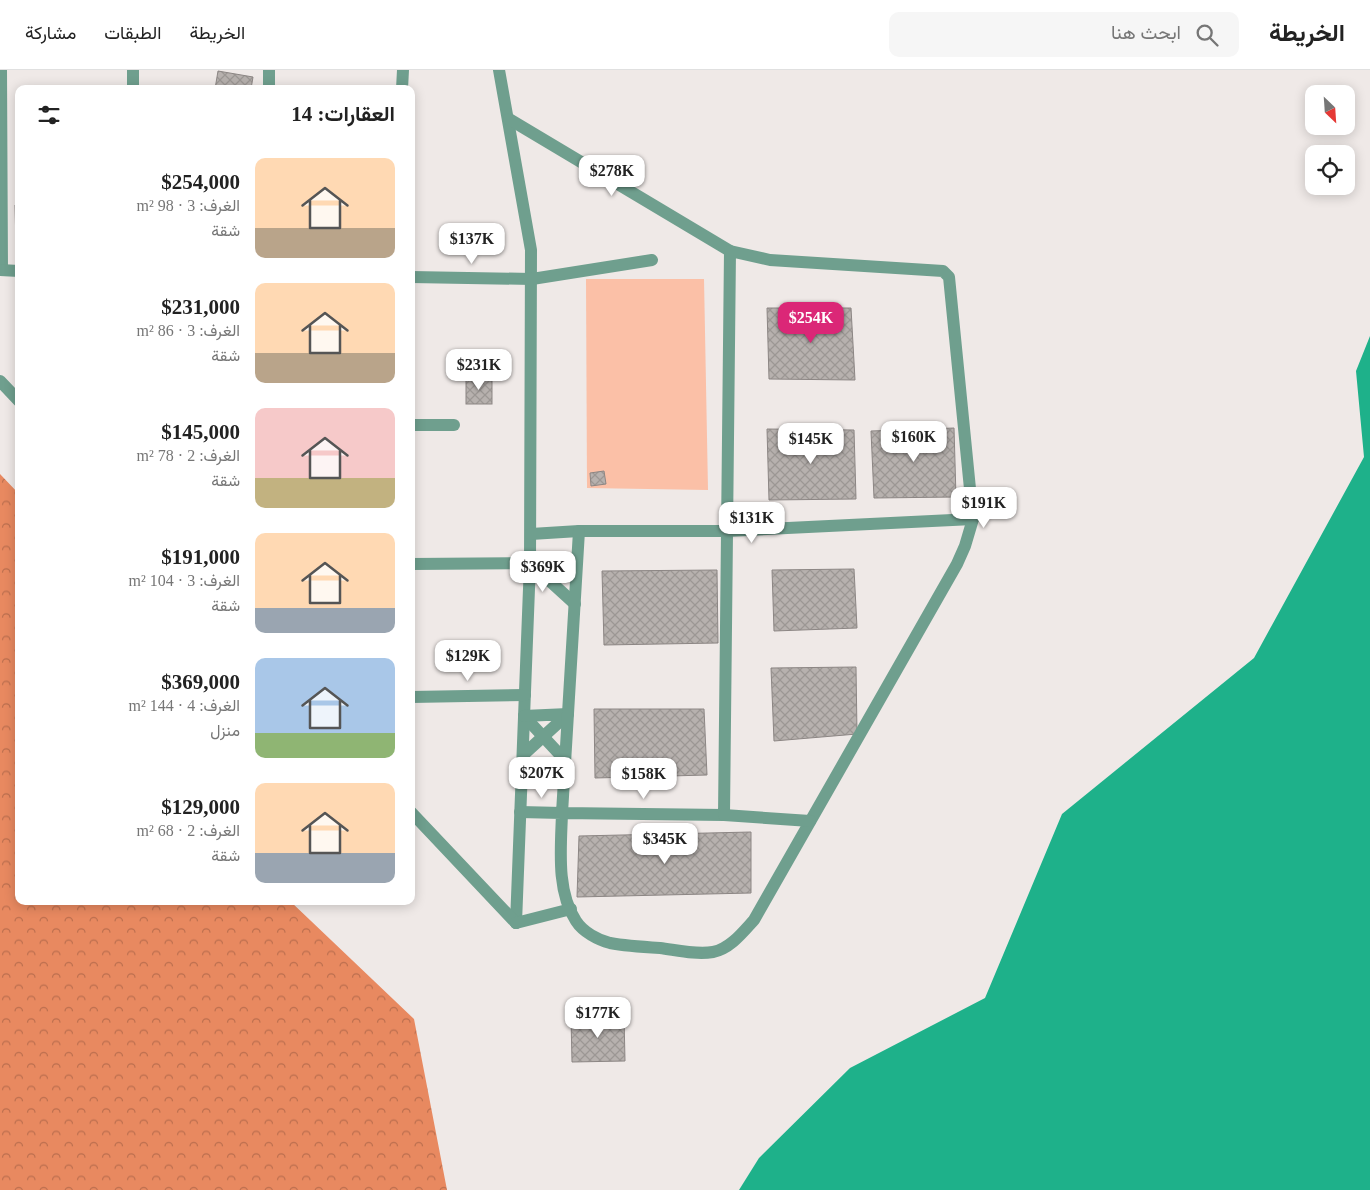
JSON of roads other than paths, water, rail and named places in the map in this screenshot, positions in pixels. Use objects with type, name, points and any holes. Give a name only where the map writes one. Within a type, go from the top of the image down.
[{"type":"street","points":[[1,70],[1,270],[15,270]]},
{"type":"street","points":[[133,70],[133,85]]},
{"type":"street","points":[[269,70],[269,85]]},
{"type":"street","points":[[402,85],[403,70]]},
{"type":"street","points":[[499,70],[531,250],[532,280],[531,534],[516,923]]},
{"type":"street","points":[[509,119],[730,251],[770,260],[943,271],[950,285],[973,518],[965,546],[957,564],[754,920],[724,948],[713,952],[694,952],[609,943],[588,934],[575,920],[565,894],[560,862],[579,531]]},
{"type":"street","points":[[724,815],[730,251]]},
{"type":"street","points":[[415,277],[532,280],[652,260]]},
{"type":"street","points":[[0,381],[15,396]]},
{"type":"street","points":[[415,425],[454,425]]},
{"type":"street","points":[[531,534],[579,531],[726,532],[973,518]]},
{"type":"street","points":[[415,564],[530,562],[574,604]]},
{"type":"street","points":[[415,698],[525,695]]},
{"type":"street","points":[[524,716],[568,714]]},
{"type":"street","points":[[523,755],[568,714]]},
{"type":"street","points":[[524,716],[565,760]]},
{"type":"street","points":[[520,812],[724,815],[810,821]]},
{"type":"street","points":[[415,816],[516,923]]},
{"type":"street","points":[[516,923],[571,909]]}]
